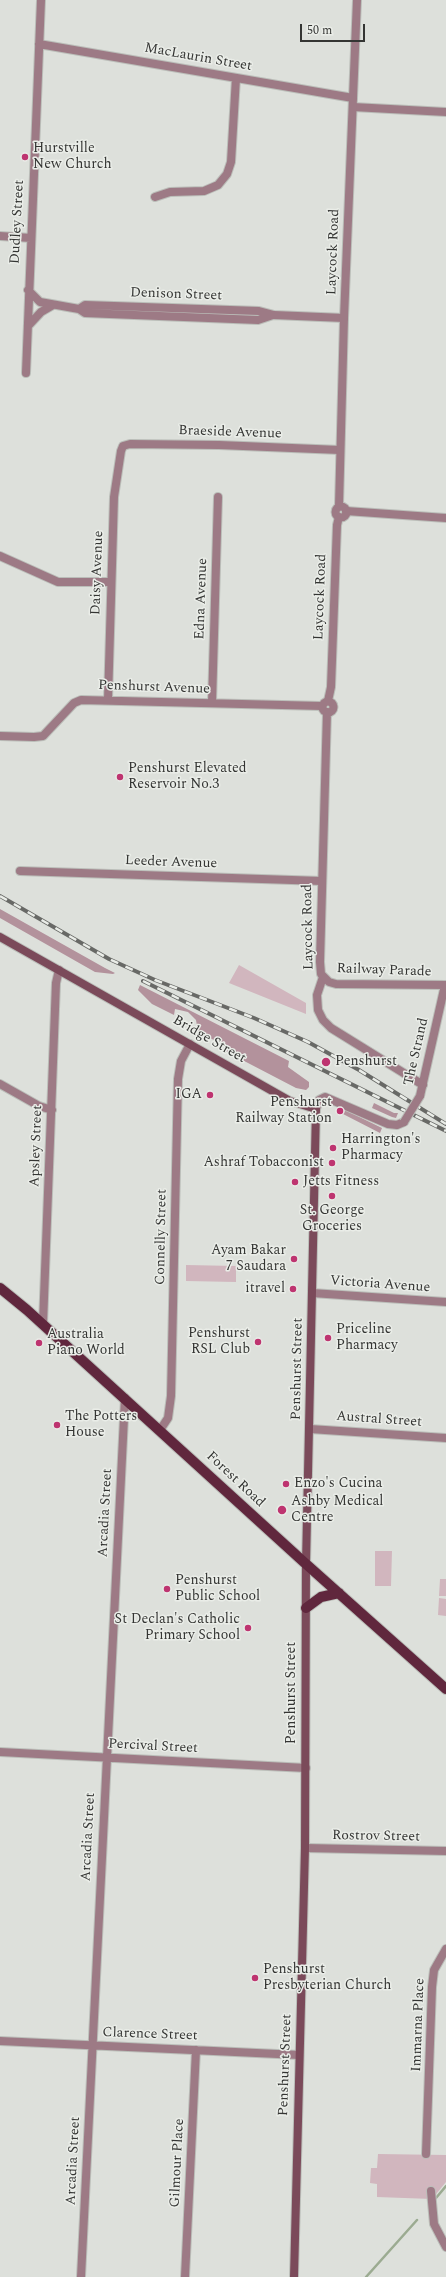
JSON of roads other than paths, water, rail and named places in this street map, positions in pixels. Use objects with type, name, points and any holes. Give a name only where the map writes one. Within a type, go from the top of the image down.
[{"type":"main road","name":"Bridge Street","points":[[0,937],[290,1101],[316,1109]]},
{"type":"main road","name":"Penshurst Street","points":[[294,2277],[305,1848],[306,1564],[316,1109]]},
{"type":"main road","name":"Forest Road","points":[[0,1282],[24,1307]]},
{"type":"main road","name":"Forest Road","points":[[0,1288],[43,1324],[306,1564],[446,1689]]},
{"type":"main road","points":[[306,1608],[321,1597],[339,1593]]},
{"type":"street","name":"Dudley Street","points":[[26,373],[28,290],[41,0]]},
{"type":"street","name":"Laycock Road","points":[[357,0],[340,450],[343,509],[335,512],[339,517],[337,530],[331,687],[326,706],[320,962],[323,977],[317,996],[318,1010],[323,1020],[331,1028],[423,1085]]},
{"type":"street","name":"MacLaurin Street","points":[[39,44],[353,98]]},
{"type":"street","points":[[155,197],[170,192],[204,191],[218,185],[227,174],[231,162],[236,78]]},
{"type":"street","points":[[352,107],[446,112]]},
{"type":"street","points":[[0,236],[31,238]]},
{"type":"street","name":"Denison Street","points":[[28,290],[40,302],[79,309],[85,313],[258,320],[274,315],[344,318]]},
{"type":"street","points":[[28,326],[41,312],[53,305]]},
{"type":"street","name":"Braeside Avenue","points":[[122,448],[130,444],[340,450]]},
{"type":"street","name":"Daisy Avenue","points":[[108,700],[110,582],[114,496],[122,448]]},
{"type":"street","name":"Edna Avenue","points":[[212,703],[218,496]]},
{"type":"street","points":[[343,509],[446,518]]},
{"type":"street","points":[[0,556],[58,582],[110,582]]},
{"type":"street","name":"Penshurst Avenue","points":[[0,736],[39,737],[47,733],[77,701],[108,700],[326,706]]},
{"type":"street","name":"Leeder Avenue","points":[[20,871],[322,880]]},
{"type":"street","name":"Apsley Street","points":[[43,1324],[56,983],[59,970]]},
{"type":"street","name":"Railway Parade","points":[[323,977],[329,982],[336,984],[445,985]]},
{"type":"street","name":"The Strand","points":[[316,1109],[319,1100],[325,1097],[388,1124],[397,1125],[404,1122],[420,1096],[445,985]]},
{"type":"street","name":"Connelly Street","points":[[160,1430],[168,1418],[171,1405],[178,1079],[181,1061],[190,1044]]},
{"type":"street","points":[[0,1084],[39,1106],[52,1110]]},
{"type":"street","name":"Victoria Avenue","points":[[312,1293],[446,1302]]},
{"type":"street","name":"Arcadia Street","points":[[81,2277],[125,1398]]},
{"type":"street","name":"Austral Street","points":[[310,1429],[446,1438]]},
{"type":"street","name":"Percival Street","points":[[0,1752],[306,1768]]},
{"type":"street","name":"Rostrov Street","points":[[305,1848],[446,1851]]},
{"type":"street","name":"Immarna Place","points":[[426,2154],[433,1979],[437,1964],[446,1949]]},
{"type":"street","name":"Clarence Street","points":[[0,2041],[299,2055]]},
{"type":"street","name":"Gilmour Place","points":[[185,2277],[196,2050]]},
{"type":"street","points":[[431,2191],[434,2224],[446,2247]]},
{"type":"waterway","points":[[436,2198],[446,2186]]},
{"type":"waterway","points":[[366,2277],[417,2220]]},
{"type":"railway","points":[[0,896],[109,959],[155,980],[254,1018],[308,1042],[359,1070],[446,1124]]},
{"type":"railway","points":[[143,981],[446,1131]]},
{"type":"place","name":"Hurstville New Church","points":[[25,157]]},
{"type":"place","name":"Penshurst Elevated Reservoir No.3","points":[[120,777]]},
{"type":"place","name":"Penshurst","points":[[326,1062]]},
{"type":"place","name":"IGA","points":[[210,1095]]},
{"type":"place","name":"Penshurst Railway Station","points":[[340,1111]]},
{"type":"place","name":"Harrington's Pharmacy","points":[[333,1148]]},
{"type":"place","name":"Ashraf Tobacconist","points":[[332,1163]]},
{"type":"place","name":"Jetts Fitness","points":[[295,1182]]},
{"type":"place","name":"St. George Groceries","points":[[332,1196]]},
{"type":"place","name":"Ayam Bakar 7 Saudara","points":[[294,1259]]},
{"type":"place","name":"itravel","points":[[293,1289]]},
{"type":"place","name":"Priceline Pharmacy","points":[[328,1338]]},
{"type":"place","name":"Penshurst RSL Club","points":[[258,1342]]},
{"type":"place","name":"Australia Piano World","points":[[39,1343]]},
{"type":"place","name":"The Potters House","points":[[57,1425]]},
{"type":"place","name":"Enzo's Cucina","points":[[286,1484]]},
{"type":"place","name":"Ashby Medical Centre","points":[[282,1510]]},
{"type":"place","name":"Penshurst Public School","points":[[167,1589]]},
{"type":"place","name":"St Declan's Catholic Primary School","points":[[248,1628]]},
{"type":"place","name":"Penshurst Presbyterian Church","points":[[255,1978]]}]
